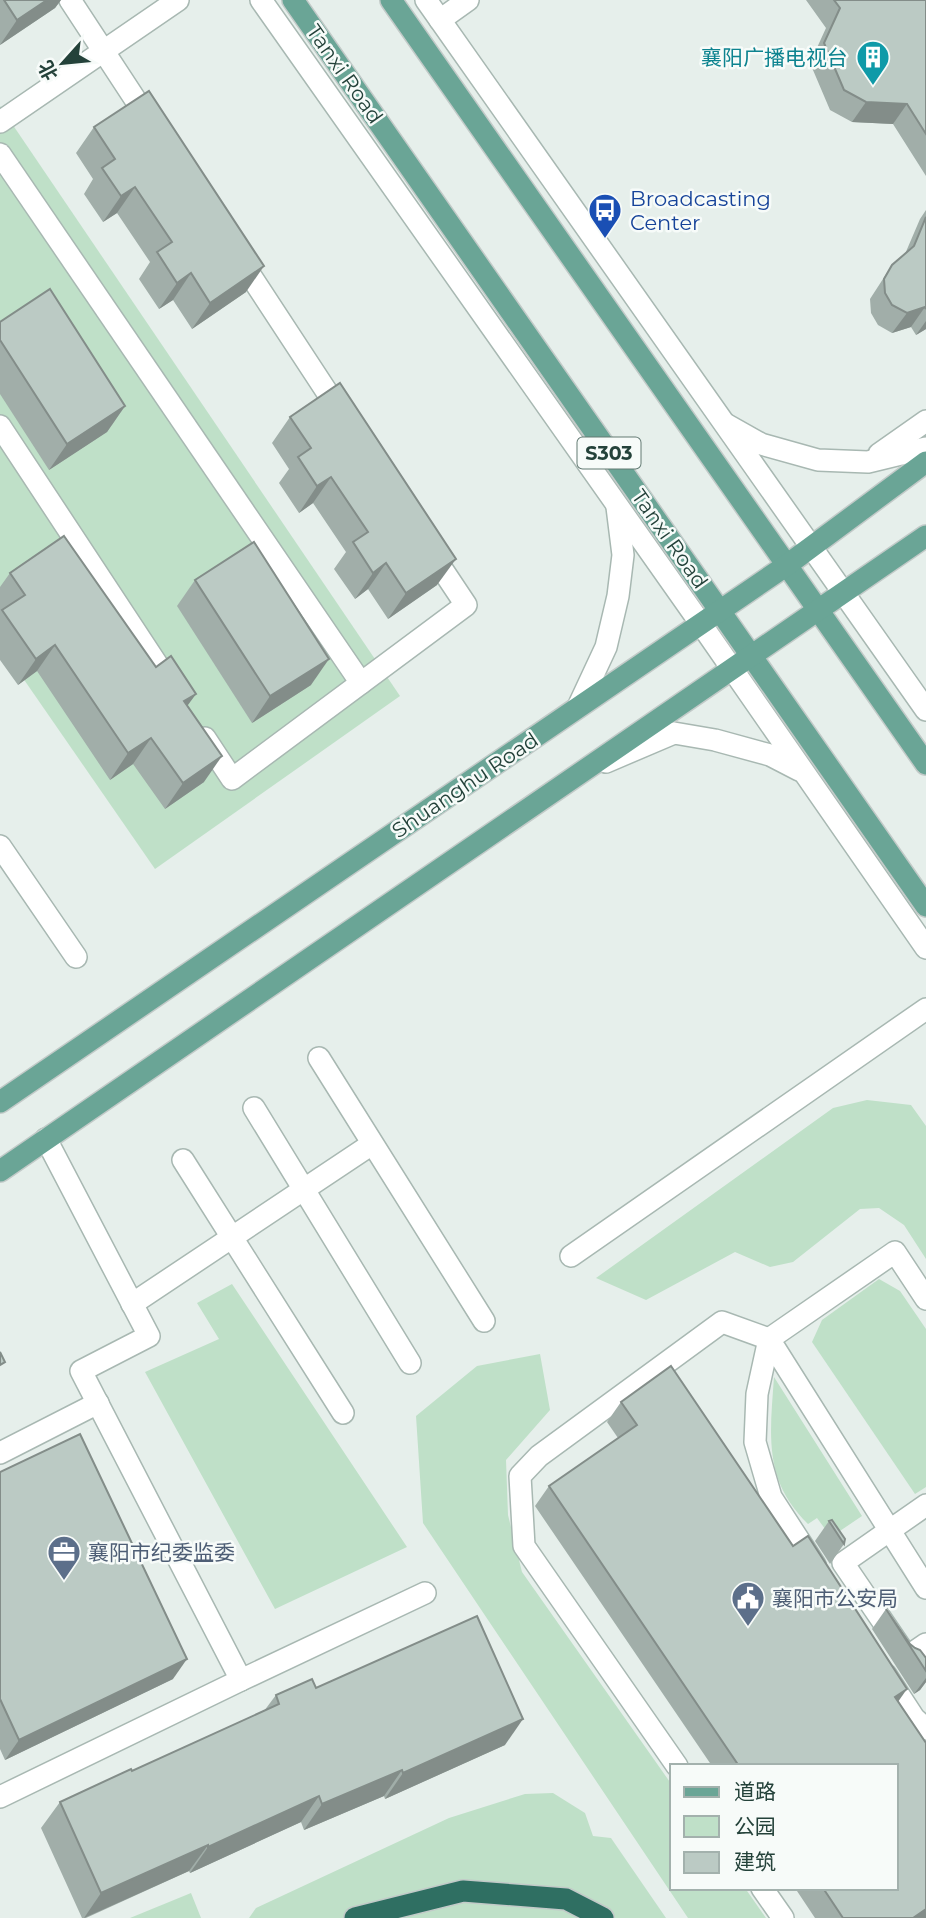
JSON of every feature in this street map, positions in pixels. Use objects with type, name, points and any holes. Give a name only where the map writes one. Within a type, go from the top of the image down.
[{"type":"highway","points":[[355,1918],[463,1891],[566,1899],[603,1918]]},
{"type":"main road","name":"Tanxi Road","points":[[293,0],[926,906]]},
{"type":"main road","points":[[391,0],[926,764]]},
{"type":"main road","name":"Shuanghu Road","points":[[0,1102],[787,565],[926,462]]},
{"type":"main road","points":[[0,1171],[926,536]]},
{"type":"street","points":[[70,0],[164,144]]},
{"type":"street","points":[[0,122],[178,0]]},
{"type":"street","points":[[261,0],[926,948]]},
{"type":"street","points":[[426,0],[926,710]]},
{"type":"street","points":[[439,20],[468,0]]},
{"type":"street","points":[[0,154],[361,683]]},
{"type":"street","points":[[224,236],[353,432]]},
{"type":"street","points":[[868,462],[926,421]]},
{"type":"street","points":[[722,422],[761,444],[818,460],[868,462],[926,448]]},
{"type":"street","points":[[0,426],[179,699]]},
{"type":"street","points":[[579,708],[607,648],[618,596],[623,555],[617,505]]},
{"type":"street","points":[[194,722],[232,779],[466,605],[421,536]]},
{"type":"street","points":[[582,773],[674,733],[715,740],[770,755],[847,793]]},
{"type":"street","points":[[0,846],[76,957]]},
{"type":"street","points":[[571,1256],[926,1009]]},
{"type":"street","points":[[319,1058],[484,1321]]},
{"type":"street","points":[[254,1108],[410,1363]]},
{"type":"street","points":[[46,1139],[149,1336],[81,1371],[241,1680]]},
{"type":"street","points":[[132,1304],[372,1144]]},
{"type":"street","points":[[183,1160],[343,1413]]},
{"type":"street","points":[[824,1579],[771,1497],[755,1442],[757,1394],[769,1339],[895,1252],[926,1299]]},
{"type":"street","points":[[676,1764],[524,1546],[520,1476],[539,1456],[722,1322],[769,1339],[926,1588]]},
{"type":"street","points":[[0,1453],[97,1403]]},
{"type":"street","points":[[926,1505],[842,1563],[907,1657],[926,1644]]},
{"type":"street","points":[[0,1797],[425,1593]]},
{"type":"street","points":[[876,1660],[914,1718],[926,1729]]},
{"type":"street","points":[[763,1890],[783,1918]]},
{"type":"green space","points":[[0,106],[400,696],[155,869],[0,645]]},
{"type":"green space","points":[[867,1100],[911,1105],[926,1126],[926,1259],[904,1225],[879,1208],[860,1209],[793,1262],[770,1267],[735,1252],[646,1300],[596,1278],[833,1108]]},
{"type":"green space","points":[[879,1279],[900,1291],[926,1329],[926,1487],[915,1494],[812,1342],[822,1320]]},
{"type":"green space","points":[[232,1284],[407,1547],[275,1609],[145,1372],[219,1339],[197,1303]]},
{"type":"green space","points":[[540,1354],[550,1410],[506,1460],[508,1515],[522,1572],[670,1782],[670,1890],[746,1890],[766,1918],[688,1918],[423,1523],[416,1416],[477,1366]]},
{"type":"green space","points":[[774,1377],[862,1516],[831,1537],[817,1518],[808,1524],[793,1507],[776,1473],[771,1437]]},
{"type":"green space","points":[[553,1793],[585,1813],[593,1836],[611,1838],[666,1918],[249,1918],[256,1908],[449,1818],[525,1794]]},
{"type":"green space","points":[[191,1893],[201,1918],[130,1918]]},
{"type":"building","points":[[4,0],[47,0],[17,20]]},
{"type":"building","name":"襄阳广播电视台","points":[[834,0],[926,0],[926,134],[907,104],[866,102],[844,90],[824,43],[840,8]]},
{"type":"building","points":[[149,91],[264,266],[210,303],[191,273],[177,283],[157,252],[172,242],[135,187],[121,196],[102,168],[115,159],[94,127]]},
{"type":"building","points":[[926,217],[926,309],[925,307],[907,313],[892,305],[885,293],[884,279],[892,265],[914,246]]},
{"type":"building","points":[[50,289],[125,406],[67,444],[0,340],[0,322]]},
{"type":"building","points":[[340,383],[456,559],[406,593],[386,563],[373,573],[353,542],[368,532],[331,477],[317,486],[298,457],[311,448],[290,417]]},
{"type":"building","points":[[64,536],[156,667],[171,656],[196,694],[184,701],[222,756],[183,783],[151,738],[128,753],[55,645],[36,659],[2,610],[25,595],[10,573]]},
{"type":"building","points":[[254,542],[329,659],[270,696],[195,580]]},
{"type":"building","points":[[0,1352],[5,1362],[0,1365]]},
{"type":"building","name":"襄阳市公安局","points":[[671,1366],[793,1546],[808,1536],[907,1689],[895,1697],[926,1743],[926,1909],[913,1918],[843,1918],[824,1890],[898,1890],[898,1764],[738,1764],[549,1486],[637,1425],[621,1402]]},
{"type":"building","name":"襄阳市纪委监委","points":[[80,1434],[187,1659],[19,1740],[0,1699],[0,1472]]},
{"type":"building","points":[[832,1520],[845,1539],[844,1544],[829,1521]]},
{"type":"building","points":[[886,1609],[910,1644],[926,1658],[926,1671]]},
{"type":"building","points":[[477,1616],[523,1719],[403,1773],[402,1770],[322,1804],[319,1796],[101,1893],[60,1802],[279,1704],[276,1695],[312,1679],[316,1688]]},
{"type":"place","name":"襄阳广播电视台","points":[[873,87]]},
{"type":"place","name":"Broadcasting Center","points":[[605,240]]},
{"type":"place","name":"襄阳市纪委监委","points":[[64,1582]]},
{"type":"place","name":"襄阳市公安局","points":[[748,1628]]}]
